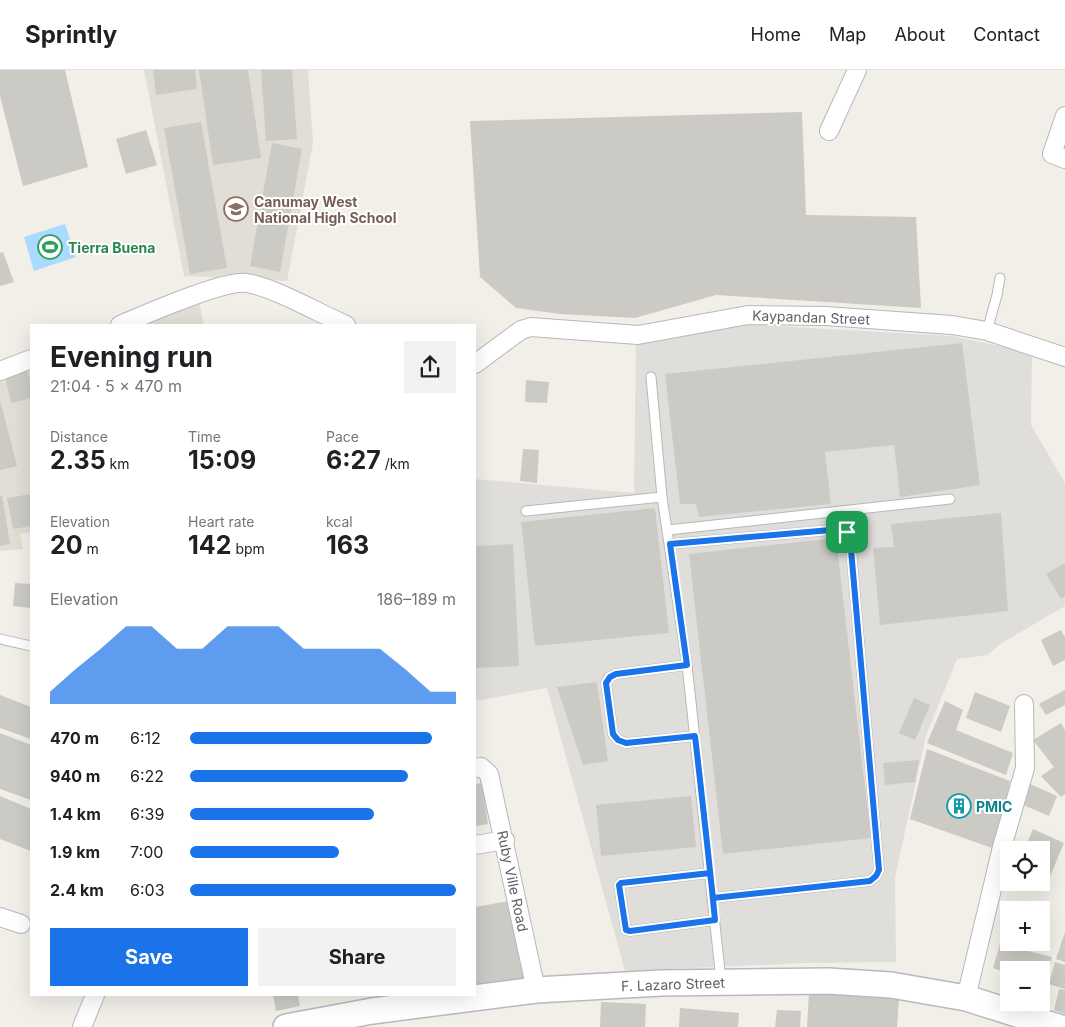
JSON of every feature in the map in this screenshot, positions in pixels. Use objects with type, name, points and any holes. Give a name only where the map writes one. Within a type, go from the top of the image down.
[{"type":"street","points":[[829,130],[857,70]]},
{"type":"street","points":[[1065,116],[1052,154],[1065,159]]},
{"type":"street","points":[[123,324],[215,288],[245,283],[277,294],[344,324]]},
{"type":"street","name":"Kaypandan Street","points":[[476,363],[521,330],[531,327],[638,335],[748,315],[845,317],[952,325],[987,330],[1065,357]]},
{"type":"street","points":[[0,371],[30,359]]},
{"type":"street","points":[[966,998],[1002,847],[1025,768],[1024,704]]},
{"type":"street","name":"Ruby Ville Road","points":[[482,771],[504,840],[536,990]]},
{"type":"street","points":[[476,846],[504,840]]},
{"type":"street","points":[[0,917],[21,924]]},
{"type":"street","name":"F. Lazaro Street","points":[[286,1027],[372,1011],[536,990],[661,983],[828,981],[882,984],[966,998],[1058,1027]]},
{"type":"street","points":[[82,1027],[95,996]]},
{"type":"lane","points":[[987,330],[1000,278]]},
{"type":"lane","points":[[651,377],[662,497],[687,665],[721,982]]},
{"type":"lane","points":[[526,511],[662,497]]},
{"type":"lane","points":[[668,530],[950,498]]},
{"type":"lane","points":[[670,544],[842,529],[847,532],[850,538],[879,870],[870,881],[713,898]]},
{"type":"lane","points":[[0,639],[30,646]]},
{"type":"lane","points":[[687,665],[616,674],[610,677],[606,683],[613,734],[618,740],[626,743],[695,736]]},
{"type":"lane","points":[[710,873],[621,883],[619,885],[626,930],[715,920]]},
{"type":"shaded area","name":"Canumay West National High School","points":[[144,70],[308,70],[313,143],[287,281],[184,276]]},
{"type":"shaded area","points":[[199,300],[204,324],[130,324]]},
{"type":"shaded area","points":[[742,324],[952,336],[1032,353],[1031,425],[1065,483],[1065,606],[1000,644],[988,655],[957,659],[926,736],[895,877],[896,962],[806,963],[625,971],[547,688],[476,701],[476,479],[634,493],[636,343]]},
{"type":"shaded area","points":[[30,358],[30,532],[20,534],[23,549],[0,551],[0,369]]},
{"type":"water","name":"Tierra Buena","points":[[65,224],[76,257],[34,271],[24,237]]},
{"type":"building","points":[[0,70],[65,70],[88,167],[23,186],[0,96]]},
{"type":"building","points":[[153,70],[195,70],[197,89],[156,95]]},
{"type":"building","points":[[199,70],[248,70],[261,158],[213,165]]},
{"type":"building","points":[[261,70],[292,70],[297,139],[266,141]]},
{"type":"building","points":[[802,112],[806,215],[916,217],[921,308],[716,295],[635,318],[560,314],[516,308],[480,277],[470,121]]},
{"type":"building","points":[[201,122],[227,268],[190,274],[164,128]]},
{"type":"building","points":[[146,130],[157,165],[126,174],[116,139]]},
{"type":"building","points":[[272,143],[302,149],[280,272],[250,266]]},
{"type":"building","points":[[3,252],[14,282],[0,286],[0,253]]},
{"type":"building","points":[[962,343],[980,485],[900,497],[894,445],[825,452],[831,504],[699,517],[696,504],[680,504],[665,374]]},
{"type":"building","points":[[27,367],[30,380],[30,398],[11,403],[4,372]]},
{"type":"building","points":[[526,380],[549,382],[547,403],[525,402]]},
{"type":"building","points":[[0,400],[17,466],[0,470]]},
{"type":"building","points":[[523,449],[539,450],[537,483],[520,481]]},
{"type":"building","points":[[30,494],[30,526],[13,529],[7,498]]},
{"type":"building","points":[[2,495],[10,544],[0,546],[0,496]]},
{"type":"building","points":[[655,508],[669,633],[535,646],[521,522]]},
{"type":"building","points":[[1001,513],[1008,611],[880,625],[873,548],[894,547],[891,524]]},
{"type":"building","points":[[836,538],[871,838],[723,854],[689,554]]},
{"type":"building","points":[[513,544],[519,666],[476,668],[476,546]]},
{"type":"building","points":[[1065,563],[1065,596],[1061,599],[1046,574]]},
{"type":"building","points":[[15,583],[30,584],[30,608],[13,606]]},
{"type":"building","points":[[1061,630],[1065,637],[1065,660],[1053,666],[1041,640]]},
{"type":"building","points":[[597,682],[608,761],[583,765],[557,687]]},
{"type":"building","points":[[1065,690],[1065,705],[1046,715],[1039,704]]},
{"type":"building","points":[[975,692],[1010,706],[1001,732],[966,718]]},
{"type":"building","points":[[0,695],[30,707],[30,739],[0,728]]},
{"type":"building","points":[[914,698],[930,705],[915,740],[899,733]]},
{"type":"building","points":[[945,701],[963,710],[956,730],[1013,753],[1006,775],[927,743]]},
{"type":"building","points":[[1061,723],[1065,730],[1065,794],[1061,797],[1041,776],[1054,767],[1033,740]]},
{"type":"building","points":[[0,733],[30,745],[30,800],[0,789]]},
{"type":"building","name":"PMIC","points":[[927,749],[1010,781],[992,848],[910,819]]},
{"type":"building","points":[[919,760],[915,782],[885,785],[883,763]]},
{"type":"building","points":[[482,783],[488,824],[476,826],[476,784]]},
{"type":"building","points":[[1030,784],[1057,796],[1049,816],[1021,804]]},
{"type":"building","points":[[0,796],[30,809],[30,851],[0,839]]},
{"type":"building","points":[[691,796],[696,847],[601,856],[596,805]]},
{"type":"building","points":[[1033,829],[1064,843],[1050,876],[1050,841],[1028,841]]},
{"type":"building","points":[[509,901],[524,980],[476,986],[476,907]]},
{"type":"building","points":[[1065,932],[1065,962],[1056,959]]},
{"type":"building","points":[[1000,944],[1000,951],[1028,951],[1052,957],[1050,964],[1050,961],[1000,961],[1000,971],[993,968]]},
{"type":"building","points":[[1055,962],[1065,965],[1065,989],[1050,984]]},
{"type":"building","points":[[1059,989],[1065,990],[1065,1014],[1054,1010]]},
{"type":"building","points":[[809,992],[899,999],[897,1027],[807,1027]]},
{"type":"building","points":[[273,996],[298,996],[300,1006],[276,1011]]},
{"type":"building","points":[[601,1002],[646,1004],[645,1027],[600,1027]]},
{"type":"building","points":[[680,1008],[739,1013],[738,1027],[679,1027]]},
{"type":"building","points":[[777,1010],[801,1011],[800,1027],[775,1027]]},
{"type":"place","name":"Canumay West National High School","points":[[236,209]]},
{"type":"place","name":"Tierra Buena","points":[[50,247]]},
{"type":"place","name":"PMIC","points":[[959,806]]},
{"type":"route","points":[[847,532],[842,529],[670,544],[687,665],[616,674],[610,677],[606,683],[613,734],[618,740],[626,743],[695,736],[713,898],[715,920],[626,930],[619,885],[621,883],[710,873],[713,898],[870,881],[876,876],[879,870],[850,538],[847,532]]}]
